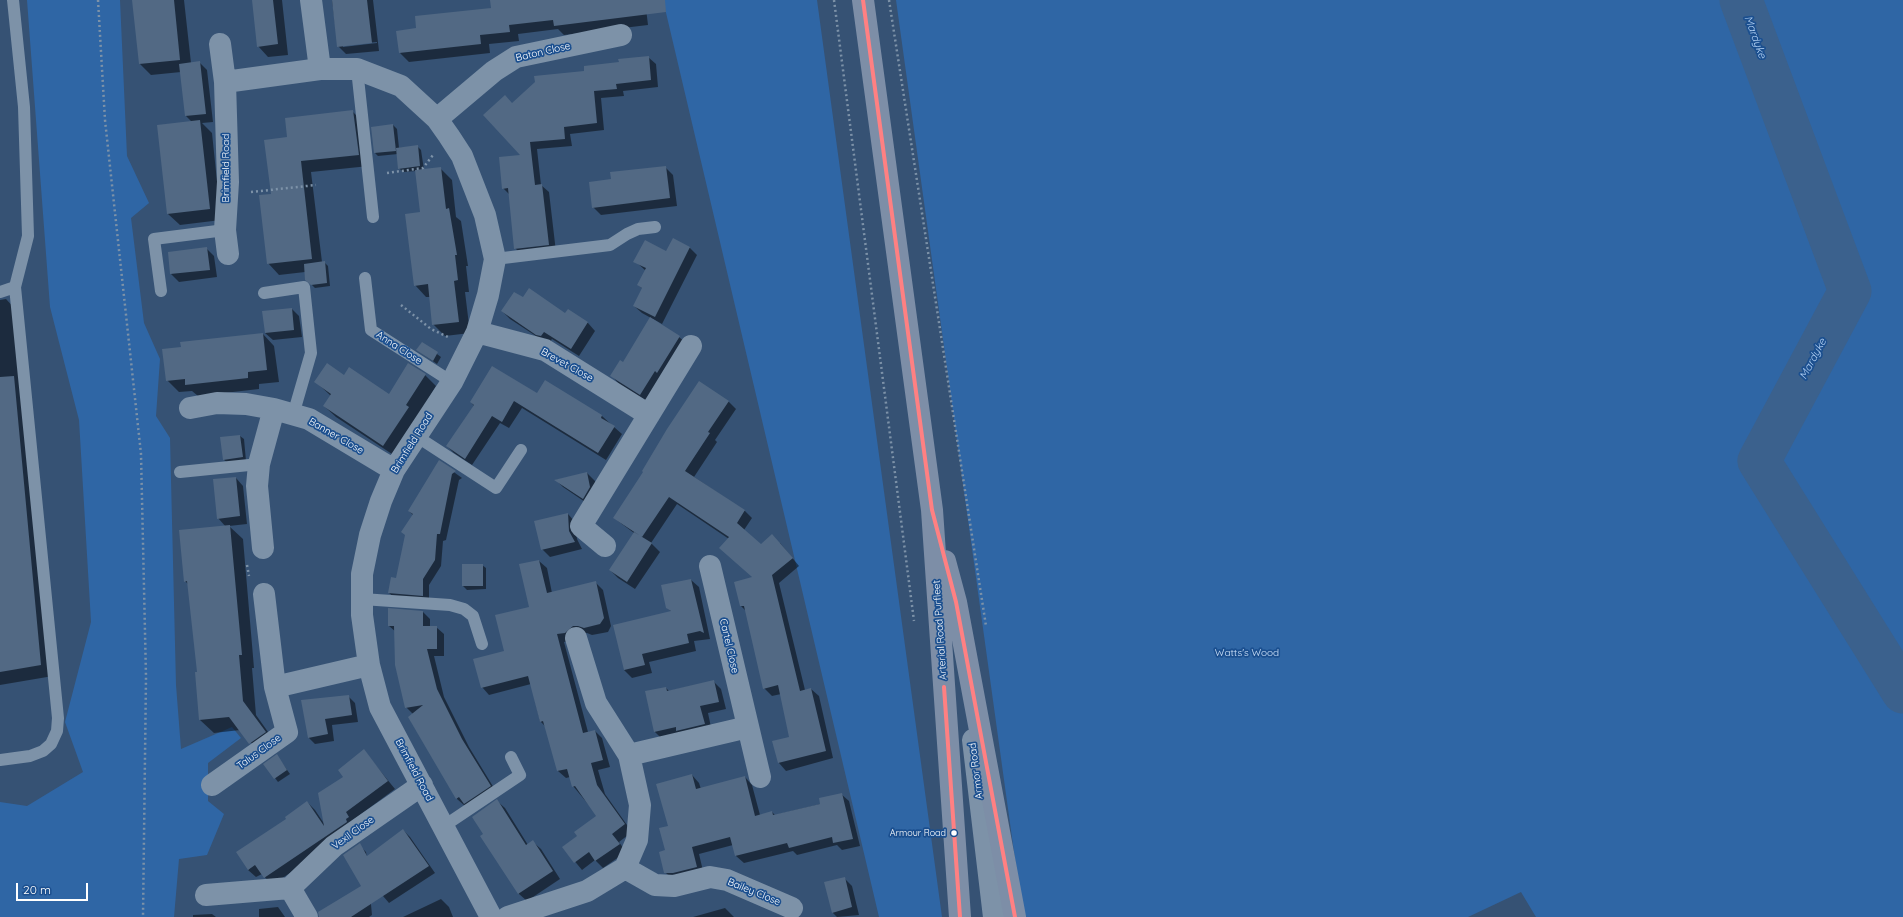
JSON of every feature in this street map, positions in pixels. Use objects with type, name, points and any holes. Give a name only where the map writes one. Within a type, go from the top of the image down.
[{"type":"main road","name":"Arterial Road Purfleet","points":[[863,0],[932,510],[960,917]]},
{"type":"main road","name":"Arterial Road Purfleet","points":[[932,510],[956,602],[1015,917]]},
{"type":"street","points":[[311,0],[320,69]]},
{"type":"street","name":"Baton Close","points":[[443,127],[494,71],[516,57],[621,35]]},
{"type":"street","name":"Brimfield Road","points":[[220,44],[225,82],[227,195],[225,230],[228,254]]},
{"type":"street","name":"Brimfield Road","points":[[225,82],[320,69],[357,69],[400,86],[443,127],[462,156],[485,215],[495,259],[488,295],[474,340],[452,382],[394,470],[380,501],[370,536],[362,574],[362,615],[369,665],[380,707],[491,917]]},
{"type":"street","name":"Brevet Close","points":[[474,340],[545,350],[649,415]]},
{"type":"street","points":[[605,546],[581,526],[691,346]]},
{"type":"street","name":"Banner Close","points":[[190,408],[217,403],[246,404],[309,419],[394,470]]},
{"type":"street","points":[[263,548],[257,486],[259,464],[284,412]]},
{"type":"street","name":"Cartel Close","points":[[710,566],[760,777]]},
{"type":"street","name":"Talus Close","points":[[212,785],[287,732],[276,687],[264,594]]},
{"type":"street","name":"Armor Road","points":[[956,602],[994,917]]},
{"type":"street","points":[[508,917],[587,891],[625,868],[637,840],[640,805],[629,755],[596,702],[576,638]]},
{"type":"street","points":[[276,687],[369,665]]},
{"type":"street","points":[[629,755],[748,726]]},
{"type":"street","name":"Vexil Close","points":[[290,888],[334,846],[422,785]]},
{"type":"street","name":"Bailey Close","points":[[625,868],[655,885],[674,886],[710,877],[727,880],[792,908]]},
{"type":"street","points":[[206,895],[290,888],[307,917]]},
{"type":"lane","points":[[0,760],[30,756],[44,751],[51,744],[56,732],[58,718],[15,287],[28,236],[24,107],[13,0]]},
{"type":"lane","points":[[357,69],[373,217]]},
{"type":"lane","points":[[495,259],[610,245],[638,229],[655,227]]},
{"type":"lane","points":[[160,291],[154,239],[225,230]]},
{"type":"lane","name":"Anna Close","points":[[364,278],[371,330],[452,382]]},
{"type":"lane","points":[[0,292],[15,287]]},
{"type":"lane","points":[[264,293],[304,287],[311,352],[284,412]]},
{"type":"lane","points":[[416,436],[496,488],[521,450]]},
{"type":"lane","points":[[180,472],[259,464]]},
{"type":"lane","points":[[362,599],[450,605],[464,609],[473,616],[482,644]]},
{"type":"lane","points":[[444,826],[520,775],[511,757]]},
{"type":"path","points":[[98,0],[105,120],[141,454],[146,677],[143,917]]},
{"type":"path","points":[[834,0],[915,624]]},
{"type":"path","points":[[889,0],[986,626]]},
{"type":"path","points":[[385,173],[423,168],[443,127]]},
{"type":"path","points":[[227,195],[316,185]]},
{"type":"path","points":[[401,305],[431,329],[474,340]]},
{"type":"path","points":[[263,548],[251,556],[247,565],[250,586],[264,594]]},
{"type":"green space","points":[[27,0],[120,0],[127,156],[149,203],[131,218],[144,323],[160,359],[156,416],[170,438],[176,685],[181,749],[232,727],[241,738],[208,763],[208,801],[224,814],[207,855],[179,859],[174,917],[0,917],[0,802],[27,806],[83,772],[65,722],[91,622],[79,420],[50,307]]},
{"type":"green space","points":[[663,0],[817,0],[942,917],[879,917]]},
{"type":"green space","name":"Watts's Wood","points":[[896,0],[1903,0],[1903,917],[1536,917],[1521,892],[1468,917],[1023,917]]},
{"type":"building","points":[[132,0],[174,0],[180,60],[139,64]]},
{"type":"building","points":[[252,0],[273,0],[278,44],[257,47]]},
{"type":"building","points":[[332,0],[367,0],[372,43],[337,47]]},
{"type":"building","points":[[490,0],[665,0],[666,12],[554,26],[553,20],[509,25],[510,32],[480,35],[481,44],[399,53],[396,31],[416,28],[415,16],[491,8]]},
{"type":"building","points":[[649,56],[651,80],[616,84],[617,89],[594,91],[597,123],[564,127],[565,139],[530,142],[535,185],[542,184],[549,245],[514,249],[508,188],[502,189],[499,157],[520,155],[483,115],[505,95],[512,103],[535,82],[534,76],[584,71],[584,66],[619,62],[618,59]]},
{"type":"building","points":[[200,61],[206,114],[185,116],[179,64]]},
{"type":"building","points":[[353,110],[359,155],[301,161],[312,259],[267,264],[259,195],[271,194],[264,140],[287,137],[285,118]]},
{"type":"building","points":[[200,120],[210,209],[167,214],[157,125]]},
{"type":"building","points":[[393,124],[396,151],[374,153],[371,127]]},
{"type":"building","points":[[418,145],[420,166],[398,169],[396,148]]},
{"type":"building","points":[[666,166],[670,198],[592,208],[589,182],[611,179],[610,172]]},
{"type":"building","points":[[441,167],[446,209],[449,208],[457,255],[455,255],[458,280],[454,281],[459,322],[432,325],[428,284],[414,286],[405,214],[420,212],[415,170]]},
{"type":"building","points":[[673,238],[690,247],[655,317],[633,306],[642,288],[637,285],[646,268],[633,262],[645,240],[666,251]]},
{"type":"building","points":[[207,247],[210,270],[170,274],[168,252]]},
{"type":"building","points":[[325,261],[327,283],[311,285],[305,280],[304,264]]},
{"type":"building","points":[[529,288],[565,313],[568,309],[588,322],[571,349],[544,332],[541,336],[536,335],[501,311],[514,292],[523,297]]},
{"type":"building","points":[[292,308],[294,330],[265,333],[262,311]]},
{"type":"building","points":[[650,317],[680,336],[657,373],[655,371],[640,395],[610,376],[620,360],[623,362]]},
{"type":"building","points":[[263,333],[267,370],[248,372],[248,378],[185,385],[185,379],[166,381],[162,349],[181,347],[180,342]]},
{"type":"building","points":[[422,342],[438,352],[433,361],[416,350]]},
{"type":"building","points":[[327,363],[344,375],[349,367],[389,394],[408,363],[426,374],[406,405],[409,407],[383,446],[323,406],[331,394],[314,382]]},
{"type":"building","points":[[492,366],[537,393],[545,380],[602,415],[601,418],[615,426],[598,453],[514,401],[502,422],[492,416],[465,459],[446,446],[474,405],[470,402]]},
{"type":"building","points":[[14,376],[41,665],[0,672],[0,377]]},
{"type":"building","points":[[699,381],[729,401],[708,432],[710,433],[685,471],[745,510],[737,523],[761,544],[772,534],[793,558],[772,575],[800,691],[811,688],[826,751],[778,763],[772,741],[789,737],[778,685],[763,689],[744,606],[740,606],[734,582],[752,577],[719,548],[729,537],[669,497],[642,537],[613,518],[643,472],[642,471],[667,429]]},
{"type":"building","points":[[240,435],[243,457],[223,460],[220,437]]},
{"type":"building","points":[[439,460],[456,471],[452,474],[440,534],[437,534],[435,560],[423,579],[423,596],[388,593],[391,577],[396,578],[405,535],[401,532],[413,514],[408,511]]},
{"type":"building","points":[[587,472],[590,487],[583,499],[554,480]]},
{"type":"building","points":[[236,477],[240,516],[217,519],[213,479]]},
{"type":"building","points":[[568,513],[569,531],[575,542],[541,550],[534,521]]},
{"type":"building","points":[[230,525],[242,655],[239,655],[243,701],[266,732],[249,744],[229,717],[199,720],[195,672],[197,672],[187,581],[184,582],[179,530]]},
{"type":"building","points":[[634,532],[652,543],[627,582],[609,570]]},
{"type":"building","points":[[539,560],[547,593],[596,581],[604,618],[600,624],[584,628],[573,626],[565,633],[557,634],[583,733],[595,730],[603,760],[591,763],[597,785],[625,824],[612,834],[620,844],[595,861],[589,852],[574,863],[562,847],[577,836],[574,832],[596,816],[575,786],[572,787],[567,769],[557,771],[543,721],[540,722],[528,676],[481,688],[473,659],[504,651],[495,615],[529,607],[519,564]]},
{"type":"building","points":[[462,564],[483,564],[483,586],[462,586]]},
{"type":"building","points":[[691,579],[704,633],[700,631],[687,634],[689,643],[642,654],[645,665],[624,670],[613,625],[671,611],[666,608],[661,585]]},
{"type":"building","points":[[388,608],[423,611],[423,626],[437,626],[437,649],[427,649],[437,689],[462,739],[491,786],[464,804],[459,797],[456,799],[408,717],[423,705],[405,708],[395,665],[394,626],[388,626]]},
{"type":"building","points":[[714,680],[719,702],[700,706],[705,724],[676,731],[676,727],[654,732],[645,691],[666,687],[667,691]]},
{"type":"building","points":[[349,695],[352,715],[325,719],[328,734],[308,738],[301,700]]},
{"type":"building","points":[[364,749],[388,781],[346,812],[349,817],[346,819],[347,822],[264,878],[255,865],[248,870],[236,852],[286,819],[285,817],[307,801],[324,826],[318,793],[343,777],[338,770]]},
{"type":"building","points":[[277,754],[287,770],[274,779],[263,764]]},
{"type":"building","points":[[692,774],[696,789],[745,776],[755,816],[772,811],[773,815],[820,804],[819,798],[842,793],[853,839],[833,843],[832,837],[789,848],[787,843],[735,856],[730,837],[692,847],[697,867],[673,873],[664,873],[659,852],[665,850],[659,828],[668,826],[656,784]]},
{"type":"building","points":[[497,799],[526,845],[533,840],[553,871],[518,894],[480,836],[483,834],[472,817]]},
{"type":"building","points":[[403,829],[429,866],[351,917],[319,917],[318,912],[361,886],[343,855],[360,843],[367,856]]},
{"type":"building","points":[[845,877],[852,907],[832,913],[824,882]]},
{"type":"waterway","name":"Mardyke","points":[[1741,0],[1850,291],[1759,461],[1903,692]]},
{"type":"transit line","points":[[863,0],[932,510],[956,602],[1015,917]]},
{"type":"transit line","points":[[944,687],[960,917]]},
{"type":"place","name":"Armour Road","points":[[954,833]]}]
